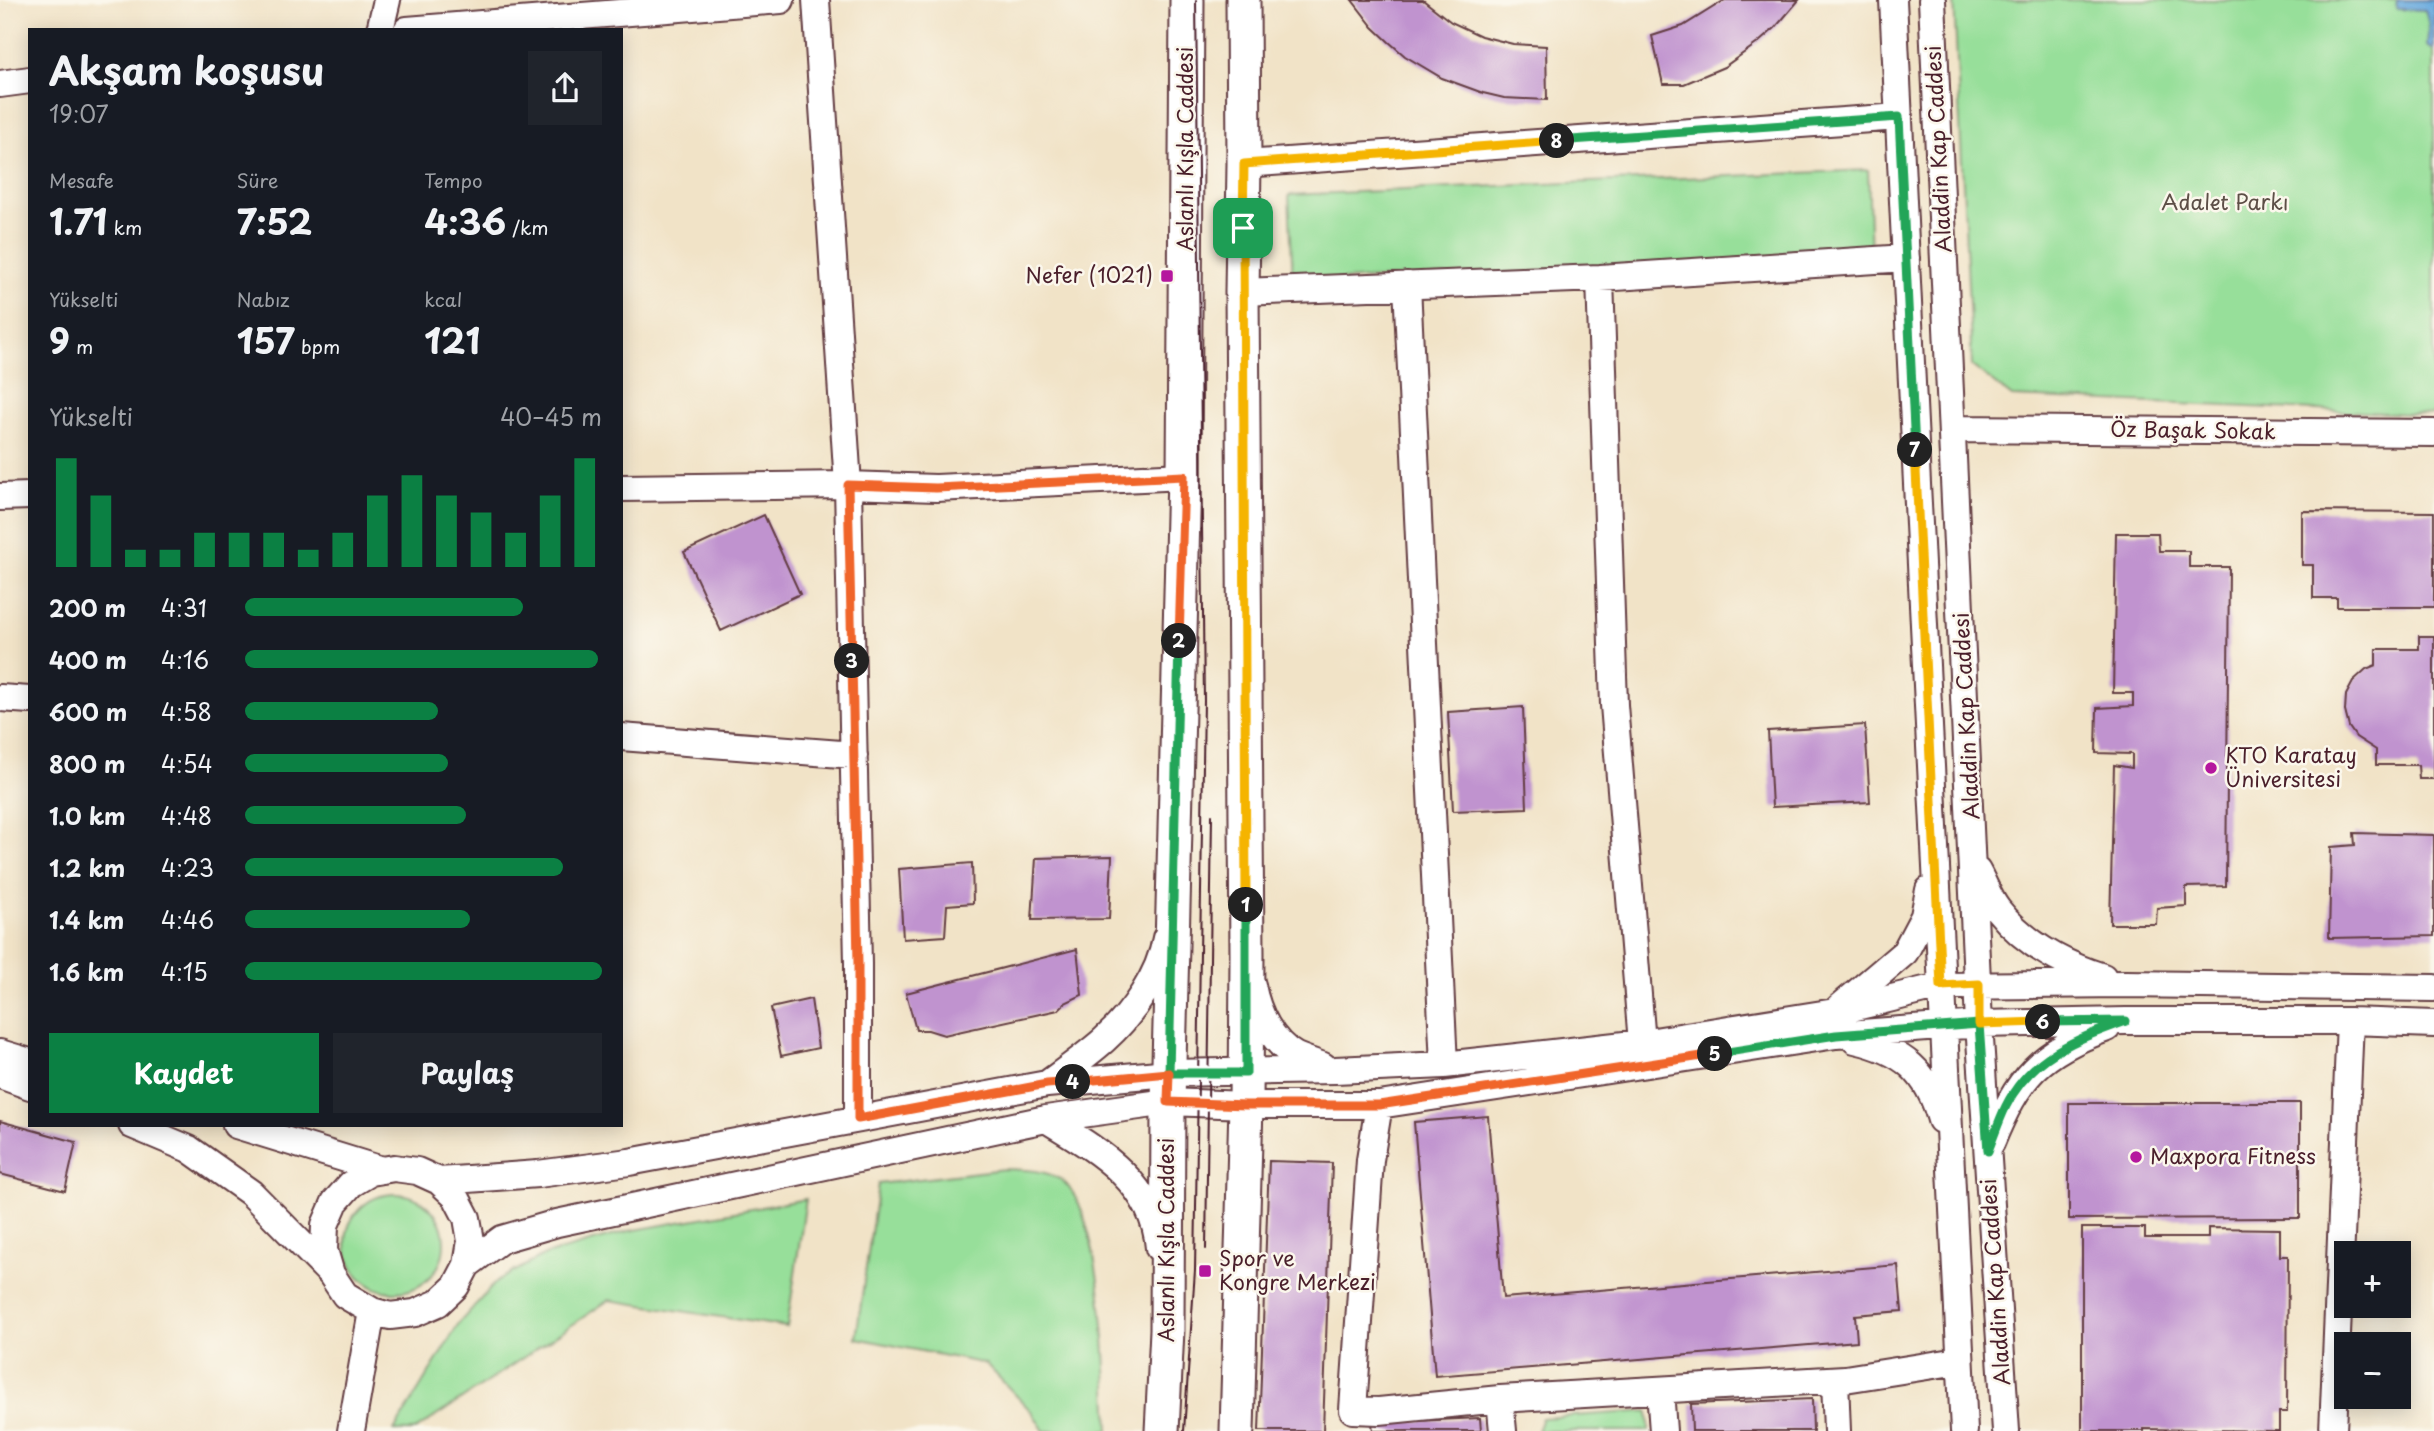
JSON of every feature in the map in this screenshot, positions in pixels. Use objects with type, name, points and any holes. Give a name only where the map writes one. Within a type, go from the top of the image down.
[{"type":"main road","name":"Aslanlı Kışla Caddesi","points":[[1162,1431],[1167,1330],[1168,1088],[1184,476],[1187,0]]},
{"type":"main road","points":[[1237,1431],[1246,1105],[1247,954],[1242,292],[1243,0]]},
{"type":"street","points":[[380,28],[387,0]]},
{"type":"street","points":[[432,28],[781,0]]},
{"type":"street","points":[[816,0],[848,485],[858,964],[858,1119]]},
{"type":"street","name":"Aladdin Kap Caddesi","points":[[1893,0],[1964,1431]]},
{"type":"street","name":"Aladdin Kap Caddesi","points":[[1932,0],[1974,863],[1979,1024],[2006,1431]]},
{"type":"street","points":[[0,84],[28,80]]},
{"type":"street","points":[[1244,164],[1899,117]]},
{"type":"street","points":[[1242,292],[1600,278],[1906,258]]},
{"type":"street","points":[[1600,278],[1614,705],[1642,1043]]},
{"type":"street","points":[[1407,285],[1444,1065]]},
{"type":"street","name":"Öz Başak Sokak","points":[[1953,429],[2434,433]]},
{"type":"street","points":[[623,488],[848,485],[936,488],[1184,476]]},
{"type":"street","points":[[0,497],[28,496]]},
{"type":"street","points":[[0,698],[28,700]]},
{"type":"street","points":[[623,737],[854,755]]},
{"type":"street","points":[[1974,863],[1996,909],[2030,943],[2076,969],[2125,984]]},
{"type":"street","points":[[1835,1023],[1905,952],[1924,916],[1935,864]]},
{"type":"street","points":[[1047,1084],[1105,1040],[1139,1001],[1164,953],[1172,905]]},
{"type":"street","points":[[1247,954],[1256,1006],[1270,1032],[1295,1055],[1335,1070]]},
{"type":"street","points":[[439,1181],[538,1174],[628,1163],[1047,1084],[1168,1088],[1246,1105],[1379,1105],[1835,1023],[1941,986],[2125,984],[2434,988]]},
{"type":"street","points":[[1988,1151],[2007,1104],[2035,1066],[2076,1039],[2126,1021]]},
{"type":"street","points":[[467,1265],[502,1239],[557,1223],[1046,1119],[1168,1088],[1246,1073],[1444,1065],[1835,1023],[1943,1026],[2126,1021],[2350,1021],[2434,1024]]},
{"type":"street","points":[[2333,1431],[2350,1021]]},
{"type":"street","points":[[1835,1023],[1881,1046],[1916,1068],[1937,1105],[1950,1153]]},
{"type":"street","points":[[0,1053],[28,1061]]},
{"type":"street","points":[[0,1075],[28,1085]]},
{"type":"street","points":[[1379,1105],[1370,1160],[1353,1421],[1379,1411],[1500,1399],[1835,1380],[1959,1361]]},
{"type":"street","points":[[1046,1119],[1125,1174],[1146,1201],[1158,1237],[1167,1330]]},
{"type":"street","points":[[137,1127],[189,1149],[251,1194],[331,1274],[345,1295],[372,1311],[390,1316],[415,1313],[438,1303],[456,1286],[467,1265],[471,1241],[467,1218],[456,1197],[439,1181],[418,1171],[394,1168],[371,1172],[351,1184],[335,1202],[325,1225],[324,1250],[331,1274]]},
{"type":"street","points":[[242,1127],[382,1170]]},
{"type":"street","points":[[351,1431],[372,1311]]},
{"type":"street","points":[[1835,1380],[1838,1431]]},
{"type":"street","points":[[1660,1390],[1664,1431]]},
{"type":"street","points":[[1500,1399],[1503,1431]]},
{"type":"green space","name":"Adalet Parkı","points":[[1954,0],[2434,0],[2434,415],[2012,397],[1972,366]]},
{"type":"green space","points":[[1868,170],[1871,257],[1293,282],[1289,195]]},
{"type":"green space","points":[[1004,1169],[1053,1175],[1066,1184],[1079,1204],[1096,1265],[1101,1301],[1109,1431],[1044,1431],[1032,1412],[986,1364],[856,1338],[878,1184]]},
{"type":"green space","points":[[395,1194],[414,1198],[430,1208],[440,1224],[444,1243],[440,1262],[430,1278],[414,1288],[395,1292],[376,1288],[360,1278],[350,1262],[346,1243],[350,1224],[360,1208],[376,1198]]},
{"type":"green space","points":[[806,1199],[787,1327],[609,1300],[414,1431],[394,1431],[459,1323],[498,1280],[545,1255],[629,1231]]},
{"type":"green space","points":[[1648,1411],[1649,1431],[1537,1431],[1542,1418]]},
{"type":"water","points":[[2397,0],[2434,0],[2434,50],[2427,46],[2429,23],[2425,10],[2396,9]]},
{"type":"building","points":[[1352,0],[1423,0],[1451,22],[1481,36],[1513,44],[1546,46],[1547,100],[1504,98],[1442,78],[1405,56],[1373,27]]},
{"type":"building","points":[[1725,0],[1799,0],[1775,28],[1724,67],[1684,84],[1663,84],[1652,36],[1683,26]]},
{"type":"building","points":[[2302,511],[2434,512],[2434,607],[2337,607],[2337,598],[2313,598],[2313,565],[2302,565]]},
{"type":"building","points":[[764,515],[800,594],[721,631],[684,552]]},
{"type":"building","points":[[2116,533],[2158,533],[2159,551],[2189,551],[2189,567],[2229,567],[2226,886],[2186,887],[2186,906],[2157,908],[2156,924],[2110,924],[2114,765],[2132,768],[2132,754],[2096,753],[2097,708],[2133,706],[2133,693],[2113,693]]},
{"type":"building","points":[[2419,636],[2434,636],[2434,779],[2419,779],[2418,765],[2376,765],[2376,750],[2356,737],[2349,727],[2345,711],[2346,695],[2354,680],[2366,669],[2376,665],[2376,649],[2419,649]]},
{"type":"building","points":[[1523,707],[1527,808],[1453,811],[1448,712]]},
{"type":"building","points":[[1865,725],[1870,802],[1772,807],[1768,731]]},
{"type":"building","points":[[2354,833],[2434,835],[2434,936],[2329,938],[2331,847],[2355,845]]},
{"type":"building","points":[[1112,856],[1109,919],[1032,920],[1036,858]]},
{"type":"building","points":[[972,863],[973,903],[947,905],[945,936],[903,939],[899,869]]},
{"type":"building","points":[[1077,949],[1082,995],[1065,1003],[1058,1010],[944,1035],[928,1030],[916,1030],[906,993]]},
{"type":"building","points":[[811,999],[818,1048],[781,1056],[771,1008]]},
{"type":"building","points":[[2069,1103],[2300,1103],[2300,1218],[2069,1219]]},
{"type":"building","points":[[1488,1116],[1503,1298],[1898,1265],[1902,1311],[1855,1315],[1857,1341],[1435,1376],[1414,1122]]},
{"type":"building","points":[[0,1121],[76,1142],[65,1191],[0,1174]]},
{"type":"building","points":[[1269,1161],[1332,1163],[1323,1431],[1259,1431]]},
{"type":"building","points":[[2082,1228],[2145,1228],[2145,1238],[2208,1238],[2208,1228],[2280,1229],[2280,1256],[2288,1256],[2287,1412],[2279,1412],[2279,1431],[2082,1431]]},
{"type":"building","points":[[1812,1399],[1813,1431],[1692,1431],[1691,1404]]},
{"type":"building","points":[[1480,1418],[1481,1431],[1373,1431],[1372,1423]]},
{"type":"tram line","points":[[1184,1431],[1195,1270],[1204,701],[1196,0]]},
{"type":"tram line","points":[[1206,1249],[1212,815]]},
{"type":"place","name":"Nefer (1021)","points":[[1167,276]]},
{"type":"place","name":"KTO Karatay Üniversitesi","points":[[2211,768]]},
{"type":"place","name":"Maxpora Fitness","points":[[2136,1157]]},
{"type":"place","name":"Spor ve Kongre Merkezi","points":[[1205,1271]]},
{"type":"route","points":[[1243,228],[1244,164],[1899,117],[1941,986],[1979,984],[1979,1024],[2126,1021],[2076,1039],[2035,1066],[2007,1104],[1988,1151],[1979,1024],[1836,1035],[1379,1105],[1168,1102],[1169,1073],[1047,1084],[858,1119],[858,964],[848,485],[936,488],[1184,476],[1169,1073],[1246,1073],[1243,228]]}]
